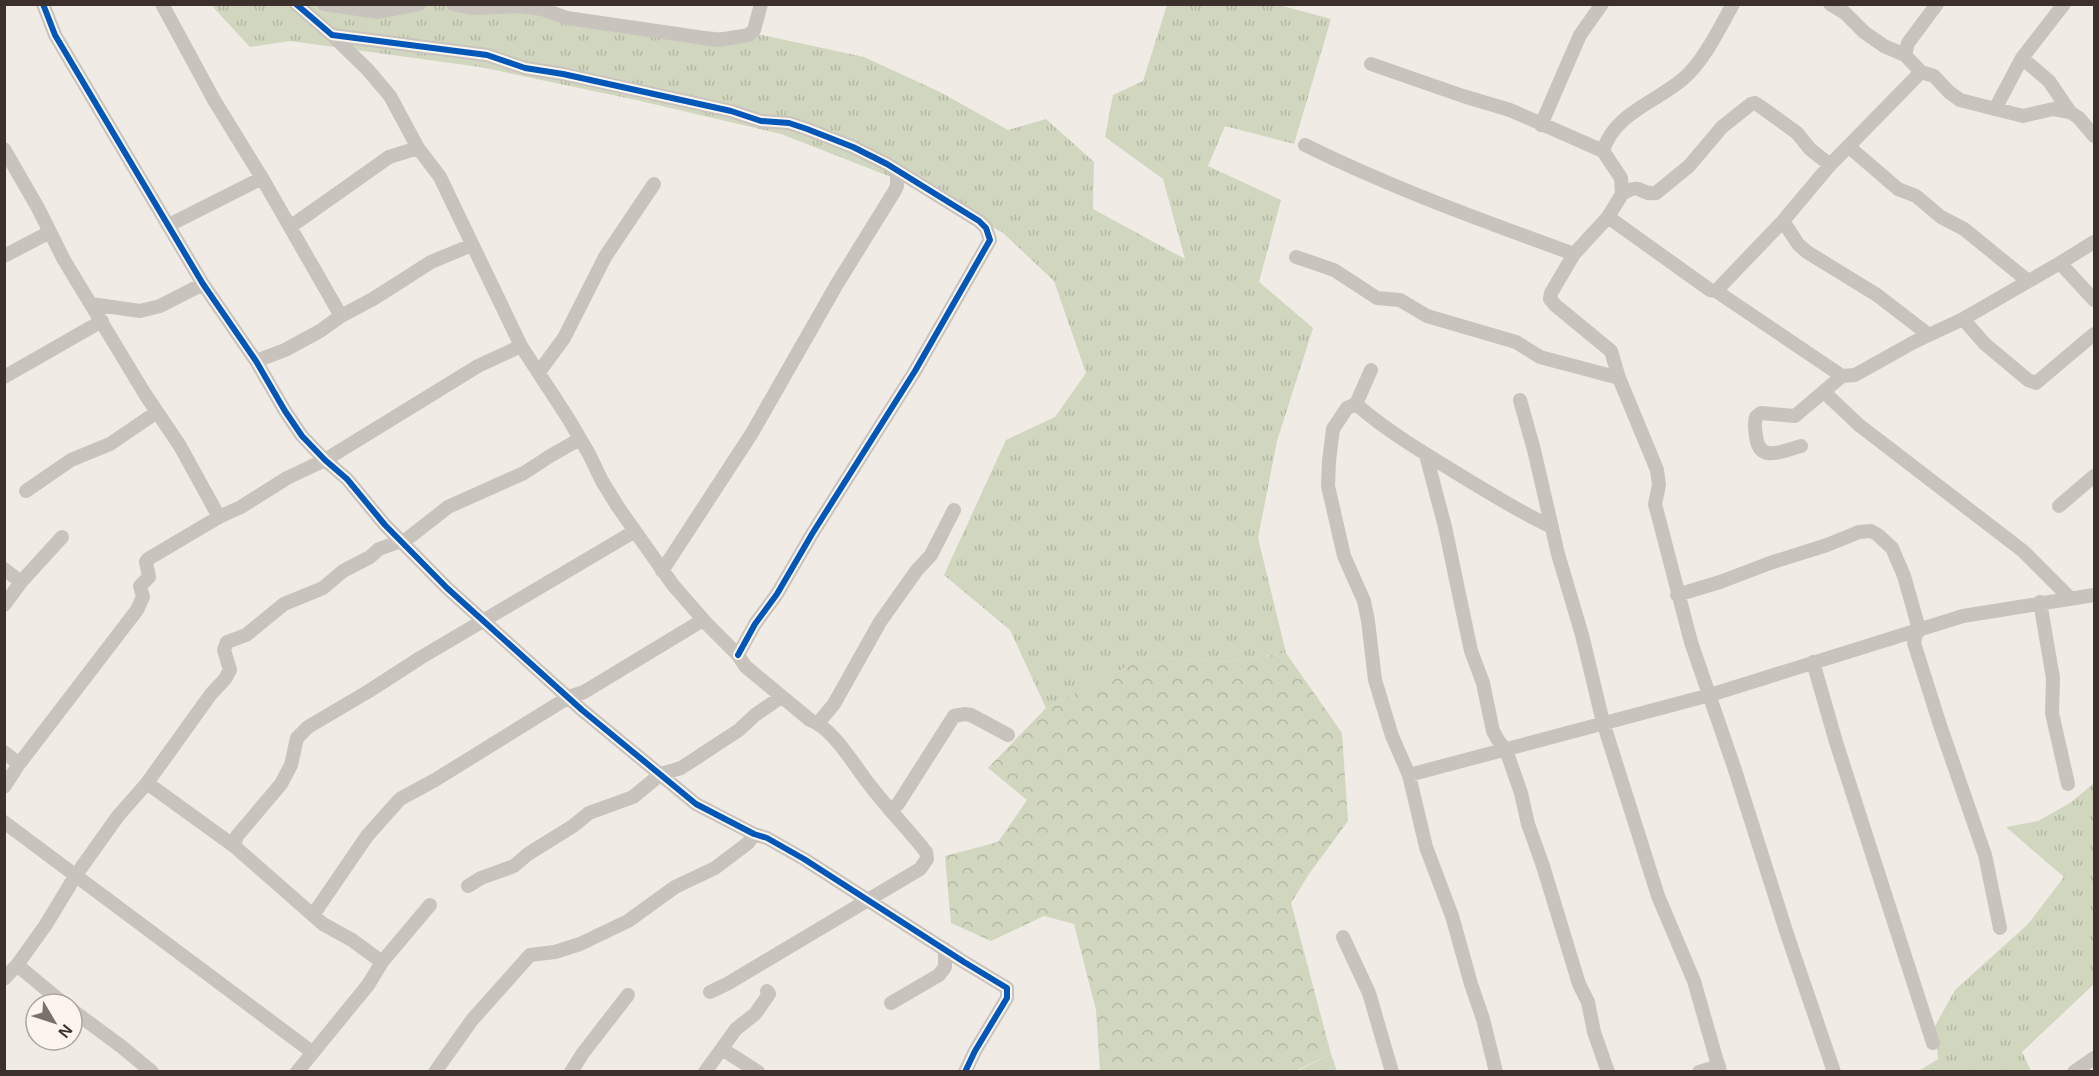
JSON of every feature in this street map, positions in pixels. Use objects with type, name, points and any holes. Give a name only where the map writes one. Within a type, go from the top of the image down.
[{"type":"street","points":[[43,4],[56,35],[203,284],[256,361],[302,436],[347,479],[402,542],[447,588],[582,710],[696,804],[754,834],[767,838],[804,859],[1005,985],[1008,992],[1007,998],[965,1071]]},
{"type":"street","points":[[162,4],[214,100],[262,178],[341,316]]},
{"type":"street","points":[[296,4],[332,35],[347,42],[487,55],[525,68],[563,74],[731,111],[761,121],[789,123],[853,147],[886,164],[979,221],[986,228],[990,240],[915,371],[818,524],[777,594],[755,624],[738,655]]},
{"type":"street","points":[[324,4],[378,12],[419,4]]},
{"type":"street","points":[[453,4],[472,8],[521,6],[542,9],[567,18],[718,40],[749,35],[754,30],[761,4]]},
{"type":"street","points":[[1541,124],[1580,35],[1602,4]]},
{"type":"street","points":[[1603,151],[1612,131],[1624,120],[1684,78],[1694,68],[1733,4]]},
{"type":"street","points":[[1830,4],[1848,9],[1864,32],[1884,46],[1903,50],[1921,72],[1934,76],[1960,100],[2023,116],[2053,109],[2070,112]]},
{"type":"street","points":[[1903,50],[1937,4]]},
{"type":"street","points":[[1995,109],[2022,58],[2064,4]]},
{"type":"street","points":[[347,42],[390,96],[418,148],[440,177],[520,346],[539,372],[580,439],[602,481],[662,571],[746,666],[810,720],[818,723],[842,747],[926,852],[927,859],[920,869],[728,984],[710,992]]},
{"type":"street","points":[[2022,58],[2049,81],[2070,112],[2079,118],[2094,136]]},
{"type":"street","points":[[1371,64],[1510,110],[1603,151],[1621,178],[1622,194]]},
{"type":"street","points":[[1716,291],[1783,221],[1830,165],[1921,72]]},
{"type":"street","points":[[1830,165],[1810,149],[1797,133],[1755,103],[1751,104],[1722,127],[1689,166],[1656,193],[1650,194],[1638,188],[1632,188],[1622,194],[1608,217],[1574,254],[1551,293],[1550,299],[1611,351],[1619,378],[1657,470],[1659,485],[1655,504],[1690,642],[1710,694],[1747,811],[1761,846],[1787,934],[1834,1071]]},
{"type":"street","points":[[1305,145],[1355,170],[1574,254]]},
{"type":"street","points":[[1848,146],[1898,189],[1916,196],[1941,216],[1964,229],[2028,281]]},
{"type":"street","points":[[290,227],[384,160],[418,148]]},
{"type":"street","points":[[4,149],[64,260],[197,476],[219,517]]},
{"type":"street","points":[[662,571],[752,433],[837,284],[894,192],[897,186],[897,172]]},
{"type":"street","points":[[169,225],[262,178]]},
{"type":"street","points":[[539,372],[564,338],[605,257],[654,184]]},
{"type":"street","points":[[1608,217],[1710,290],[1716,291],[1842,376]]},
{"type":"street","points":[[1783,221],[1798,244],[1807,252],[1877,295],[1929,335]]},
{"type":"street","points":[[4,255],[50,232]]},
{"type":"street","points":[[1801,446],[1773,454],[1760,450],[1756,439],[1756,417],[1761,413],[1795,416],[1842,376],[1855,375],[1914,342],[1963,319],[2094,242]]},
{"type":"street","points":[[256,361],[285,350],[320,331],[431,262],[472,245]]},
{"type":"street","points":[[1296,257],[1339,272],[1377,298],[1401,300],[1427,316],[1516,342],[1540,357],[1563,365],[1619,378]]},
{"type":"street","points":[[2060,264],[2094,300]]},
{"type":"street","points":[[92,304],[140,311],[160,306],[203,284]]},
{"type":"street","points":[[1963,319],[1994,351],[2028,380],[2036,383],[2094,334]]},
{"type":"street","points":[[4,376],[102,321]]},
{"type":"street","points":[[1909,321],[1914,342]]},
{"type":"street","points":[[4,787],[19,764],[137,610],[143,597],[140,586],[148,577],[146,562],[148,559],[219,517],[241,507],[287,478],[325,460],[470,371],[520,346]]},
{"type":"street","points":[[1371,370],[1356,404],[1347,408],[1333,429],[1329,452],[1328,486],[1344,556],[1364,601],[1375,680],[1392,736],[1408,775],[1426,847],[1452,916],[1496,1071]]},
{"type":"street","points":[[1824,392],[1859,425],[2023,550],[2071,599]]},
{"type":"street","points":[[1520,400],[1603,722],[1658,896],[1694,981],[1719,1069],[1699,1071]]},
{"type":"street","points":[[1356,404],[1380,425],[1426,455],[1526,516],[1552,527]]},
{"type":"street","points":[[26,491],[71,460],[110,444],[157,412]]},
{"type":"street","points":[[4,979],[45,926],[76,874],[118,816],[147,783],[211,694],[229,673],[224,650],[227,642],[246,635],[284,604],[323,588],[343,571],[370,557],[379,549],[395,542],[402,542],[448,507],[524,473],[580,439]]},
{"type":"street","points":[[1426,455],[1493,731],[1506,750],[1521,793],[1528,824],[1544,866],[1608,1071]]},
{"type":"street","points":[[2060,506],[2094,476]]},
{"type":"street","points":[[818,723],[834,704],[880,622],[917,570],[931,555],[954,510]]},
{"type":"street","points":[[232,840],[281,784],[291,765],[295,743],[300,733],[420,658],[635,531]]},
{"type":"street","points":[[1677,595],[1827,545],[1859,532],[1871,531],[1892,548],[1904,576],[1919,629],[1914,643],[1985,855],[2000,928]]},
{"type":"street","points":[[4,605],[21,582],[62,537]]},
{"type":"street","points":[[4,569],[21,582]]},
{"type":"street","points":[[1408,775],[1710,694],[1963,616],[2094,594]]},
{"type":"street","points":[[2040,602],[2053,678],[2052,713],[2068,784]]},
{"type":"street","points":[[313,915],[367,836],[400,799],[435,780],[569,697],[584,692],[703,620]]},
{"type":"street","points":[[1813,662],[1836,742],[1934,1043]]},
{"type":"street","points":[[468,886],[481,878],[514,866],[589,813],[633,797],[661,774],[681,768],[720,743],[781,697]]},
{"type":"street","points":[[888,807],[891,809],[898,804],[954,717],[971,715],[1008,735]]},
{"type":"street","points":[[4,752],[19,764]]},
{"type":"street","points":[[147,783],[232,840],[323,924],[352,940],[382,962]]},
{"type":"street","points":[[4,822],[312,1052]]},
{"type":"street","points":[[435,1071],[472,1020],[530,955],[555,952],[580,944],[628,921],[675,887],[715,868],[748,843],[754,834]]},
{"type":"street","points":[[297,1071],[368,985],[382,962],[430,905]]},
{"type":"street","points":[[1343,937],[1369,993],[1392,1071]]},
{"type":"street","points":[[891,1003],[939,975],[945,967],[945,949]]},
{"type":"street","points":[[17,965],[50,992]]},
{"type":"street","points":[[705,1071],[736,1029],[762,1005],[769,994],[767,992]]},
{"type":"street","points":[[571,1071],[628,995]]},
{"type":"street","points":[[84,1019],[152,1071]]},
{"type":"street","points":[[722,1048],[758,1071]]},
{"type":"street","points":[[2074,1071],[2094,1058]]},
{"type":"green space","points":[[216,4],[494,5],[628,26],[762,35],[864,57],[940,92],[1008,130],[1046,119],[1094,162],[1093,209],[1185,259],[1163,179],[1105,137],[1113,95],[1143,81],[1167,5],[1279,5],[1331,19],[1294,144],[1225,126],[1208,166],[1281,200],[1259,282],[1313,328],[1277,441],[1258,538],[1286,653],[1225,662],[1146,657],[1046,708],[1010,630],[944,575],[1006,440],[1055,417],[1086,373],[1054,281],[1002,232],[904,182],[781,134],[480,67],[290,41],[250,47],[213,7]]},
{"type":"green space","points":[[1286,653],[1342,733],[1348,821],[1291,903],[1331,1054],[1295,1071],[1100,1071],[1096,1010],[1074,924],[1044,916],[991,941],[951,923],[945,856],[998,842],[1027,800],[988,768],[1046,708],[1146,657],[1225,662]]},
{"type":"green space","points":[[2094,783],[2094,984],[2022,1052],[2031,1071],[1917,1072],[1938,1059],[1935,1026],[1955,990],[2028,924],[2064,877],[2006,827],[2038,821],[2070,803]]},
{"type":"green space","points":[[1331,1054],[1337,1071],[1295,1072]]},
{"type":"cycle path","points":[[43,4],[55,35],[203,284],[256,361],[285,411],[302,436],[347,479],[385,525],[447,588],[582,710],[696,804],[754,834],[767,838],[804,859],[1007,988],[1007,998],[965,1072]]},
{"type":"cycle path","points":[[296,4],[332,35],[487,55],[525,68],[563,74],[731,111],[761,121],[789,123],[853,147],[887,164],[979,221],[986,228],[990,240],[915,371],[812,534],[777,594],[755,624],[738,655]]}]
